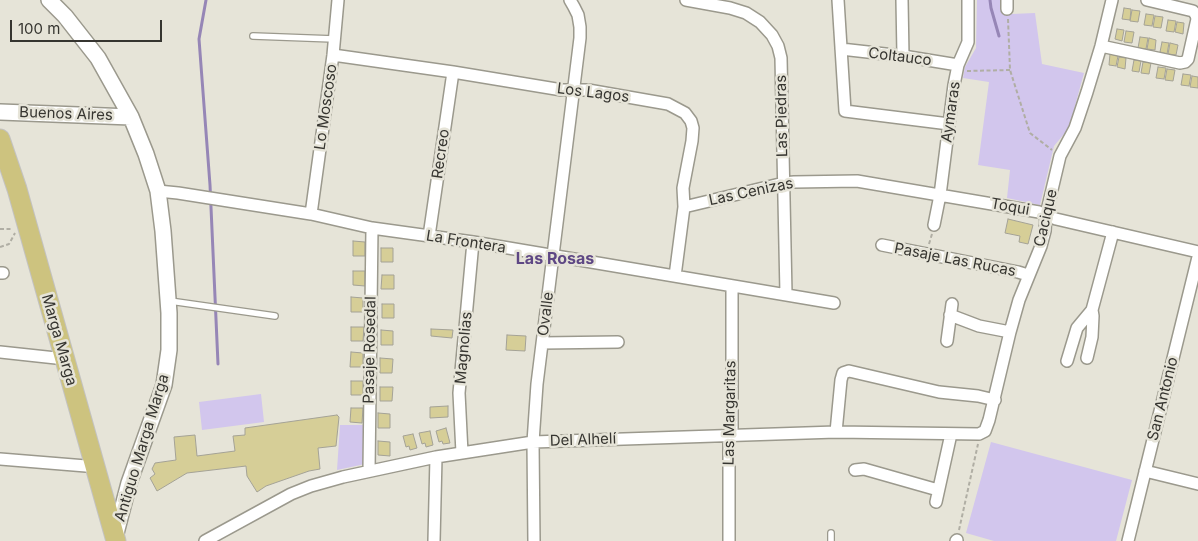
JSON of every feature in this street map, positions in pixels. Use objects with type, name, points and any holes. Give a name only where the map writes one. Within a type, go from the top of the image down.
[{"type":"main road","name":"Marga Marga","points":[[0,139],[18,189],[113,540]]},
{"type":"main road","name":"Marga Marga","points":[[0,178],[8,229],[56,358],[86,466],[113,540]]},
{"type":"street","name":"Antiguo Marga Marga","points":[[49,0],[65,16],[98,58],[131,117],[158,191],[163,231],[169,350],[164,385],[129,483],[113,540]]},
{"type":"street","name":"Lo Moscoso","points":[[311,214],[333,55],[338,0]]},
{"type":"street","name":"Ovalle","points":[[534,541],[533,442],[537,384],[580,28],[578,15],[570,0]]},
{"type":"street","name":"Las Piedras","points":[[686,0],[746,13],[760,22],[772,35],[778,46],[781,58],[786,294]]},
{"type":"street","points":[[838,0],[845,111],[949,124]]},
{"type":"street","points":[[902,0],[904,56]]},
{"type":"street","name":"Aymaras","points":[[934,225],[940,195],[957,68],[968,42],[968,0]]},
{"type":"street","name":"Cacique","points":[[979,434],[985,430],[987,425],[1010,332],[1028,275],[1041,246],[1045,231],[1046,215],[1060,156],[1076,128],[1101,46],[1112,0]]},
{"type":"street","points":[[1101,46],[1185,62],[1188,59],[1197,19],[1196,14],[1192,11],[1148,0]]},
{"type":"street","name":"Coltauco","points":[[841,49],[904,56],[957,68]]},
{"type":"street","name":"Los Lagos","points":[[333,55],[562,90],[588,90],[668,104],[685,113],[691,121],[693,128],[683,188],[684,206],[675,276]]},
{"type":"street","name":"Recreo","points":[[429,236],[453,72]]},
{"type":"street","name":"Buenos Aires","points":[[0,112],[131,117]]},
{"type":"street","name":"Las Cenizas","points":[[684,206],[784,183],[848,180]]},
{"type":"street","name":"Toqui","points":[[848,180],[1039,212],[1056,219],[1198,252]]},
{"type":"street","name":"La Frontera","points":[[158,191],[311,214],[372,228],[474,242],[834,303]]},
{"type":"street","name":"Pasaje Rosedal","points":[[369,472],[372,228]]},
{"type":"street","points":[[1092,310],[1077,328],[1069,357],[1091,359],[1092,310],[1113,232]]},
{"type":"street","name":"Magnolias","points":[[462,453],[459,394],[474,242]]},
{"type":"street","name":"Pasaje Las Rucas","points":[[882,245],[1028,275]]},
{"type":"street","name":"San Antonio","points":[[1128,541],[1198,257]]},
{"type":"street","name":"Las Margaritas","points":[[729,541],[729,442],[732,436],[732,286]]},
{"type":"street","points":[[979,326],[948,336],[951,309],[979,326],[1010,332]]},
{"type":"street","points":[[542,343],[618,342]]},
{"type":"street","points":[[0,352],[56,358]]},
{"type":"street","points":[[836,432],[841,380],[843,373],[849,371],[939,392],[978,396],[994,400]]},
{"type":"street","name":"Del Alhelí","points":[[205,541],[291,494],[311,486],[436,457],[533,442],[836,432],[979,434]]},
{"type":"street","points":[[854,470],[864,469],[921,485],[937,496],[951,434]]},
{"type":"street","points":[[434,541],[436,457]]},
{"type":"street","points":[[0,459],[86,466]]},
{"type":"street","points":[[1145,470],[1198,484]]},
{"type":"street","points":[[921,485],[943,472]]},
{"type":"lane","points":[[253,36],[334,39]]},
{"type":"lane","points":[[168,301],[275,316]]},
{"type":"lane","points":[[831,533],[831,541]]},
{"type":"path","points":[[1007,4],[1010,70],[1030,134],[1060,156]]},
{"type":"path","points":[[957,68],[1010,70]]},
{"type":"path","points":[[926,253],[934,225]]},
{"type":"path","points":[[0,247],[10,244],[8,229]]},
{"type":"path","points":[[956,540],[978,448]]},
{"type":"shaded area","points":[[977,0],[1004,0],[1004,10],[1012,14],[1035,13],[1042,64],[1084,73],[1069,128],[1054,146],[1040,205],[1007,198],[1010,170],[978,165],[989,82],[963,78],[965,67],[976,48]]},
{"type":"shaded area","points":[[261,394],[264,422],[202,430],[199,402]]},
{"type":"shaded area","points":[[340,425],[364,425],[365,464],[337,470]]},
{"type":"shaded area","points":[[991,442],[1132,480],[1116,541],[994,541],[966,533]]},
{"type":"building","points":[[1124,8],[1131,9],[1130,20],[1122,19]]},
{"type":"building","points":[[1132,10],[1140,11],[1138,22],[1130,21]]},
{"type":"building","points":[[1146,14],[1154,15],[1152,26],[1144,25]]},
{"type":"building","points":[[1155,16],[1163,17],[1161,28],[1153,27]]},
{"type":"building","points":[[1168,20],[1176,21],[1174,32],[1166,31]]},
{"type":"building","points":[[1177,22],[1184,23],[1183,34],[1175,32]]},
{"type":"building","points":[[1117,29],[1124,30],[1122,41],[1115,39]]},
{"type":"building","points":[[1126,31],[1134,32],[1132,43],[1124,42]]},
{"type":"building","points":[[1140,37],[1148,38],[1146,49],[1138,48]]},
{"type":"building","points":[[1149,38],[1156,40],[1155,50],[1147,49]]},
{"type":"building","points":[[1162,42],[1169,43],[1167,54],[1160,52]]},
{"type":"building","points":[[1170,43],[1178,45],[1176,55],[1168,54]]},
{"type":"building","points":[[1110,54],[1118,56],[1116,66],[1109,65]]},
{"type":"building","points":[[1119,57],[1126,58],[1125,69],[1117,67]]},
{"type":"building","points":[[1134,60],[1141,61],[1139,72],[1132,71]]},
{"type":"building","points":[[1143,62],[1151,63],[1149,74],[1141,73]]},
{"type":"building","points":[[1158,67],[1166,68],[1164,79],[1156,78]]},
{"type":"building","points":[[1167,69],[1175,70],[1173,81],[1165,80]]},
{"type":"building","points":[[1183,74],[1191,75],[1189,86],[1181,85]]},
{"type":"building","points":[[1192,76],[1198,77],[1198,88],[1190,87]]},
{"type":"building","points":[[1008,219],[1033,225],[1028,244],[1019,242],[1020,236],[1005,233]]},
{"type":"building","points":[[353,241],[365,242],[365,256],[353,256]]},
{"type":"building","points":[[381,248],[393,248],[393,262],[381,262]]},
{"type":"building","points":[[353,271],[365,271],[365,286],[353,285]]},
{"type":"building","points":[[382,275],[394,275],[394,289],[381,289]]},
{"type":"building","points":[[351,297],[363,298],[363,312],[351,312]]},
{"type":"building","points":[[382,304],[394,304],[394,318],[382,318]]},
{"type":"building","points":[[351,327],[364,327],[363,341],[351,341]]},
{"type":"building","points":[[431,329],[453,330],[452,338],[431,336]]},
{"type":"building","points":[[381,330],[393,331],[393,345],[381,345]]},
{"type":"building","points":[[507,335],[526,336],[525,351],[506,350]]},
{"type":"building","points":[[351,352],[363,353],[363,367],[350,367]]},
{"type":"building","points":[[380,358],[393,359],[392,373],[380,373]]},
{"type":"building","points":[[351,381],[363,381],[363,395],[351,395]]},
{"type":"building","points":[[380,387],[393,387],[392,401],[380,401]]},
{"type":"building","points":[[448,406],[448,417],[430,418],[430,407]]},
{"type":"building","points":[[351,408],[363,408],[362,423],[350,422]]},
{"type":"building","points":[[378,413],[390,414],[390,428],[378,428]]},
{"type":"building","points":[[337,415],[339,417],[336,446],[318,448],[320,469],[266,486],[257,492],[247,476],[246,466],[187,473],[157,491],[150,478],[155,474],[152,469],[155,463],[176,460],[174,437],[195,435],[197,456],[235,451],[233,436],[245,435],[245,428]]},
{"type":"building","points":[[446,428],[450,443],[443,444],[442,441],[439,442],[436,431]]},
{"type":"building","points":[[430,431],[433,445],[426,447],[425,443],[422,444],[419,433]]},
{"type":"building","points":[[413,434],[417,448],[410,450],[409,446],[406,447],[403,436]]},
{"type":"building","points":[[378,441],[390,442],[390,456],[378,455]]},
{"type":"waterway","points":[[206,0],[199,39],[210,185],[218,364]]},
{"type":"waterway","points":[[990,0],[999,36]]},
{"type":"district","name":"Las Rosas","points":[[555,259]]}]
